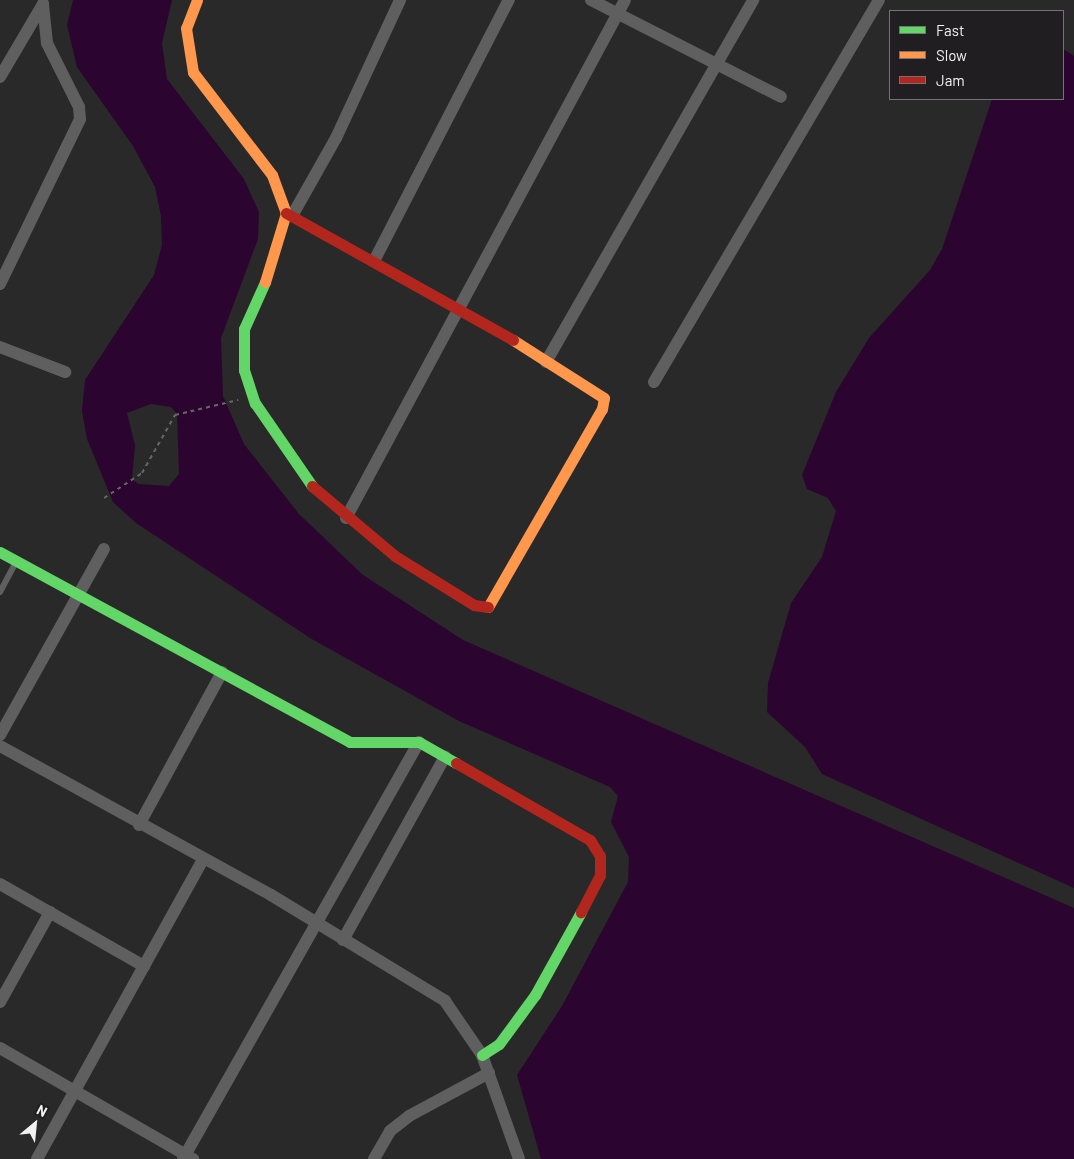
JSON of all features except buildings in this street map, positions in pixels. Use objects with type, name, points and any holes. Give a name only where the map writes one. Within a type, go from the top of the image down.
[{"type":"street","points":[[197,0],[188,16],[186,37],[193,72],[272,175],[289,214],[460,307],[600,394],[604,402],[489,607],[474,604],[436,582],[346,518],[322,498],[290,460],[255,402],[244,370],[245,321],[272,266],[289,214],[336,138],[400,0]]},
{"type":"street","points":[[374,261],[509,0]]},
{"type":"street","points":[[591,0],[716,66],[781,97]]},
{"type":"street","points":[[346,518],[625,0]]},
{"type":"street","points":[[546,362],[754,0]]},
{"type":"street","points":[[654,382],[879,0]]},
{"type":"street","points":[[0,77],[44,2]]},
{"type":"street","points":[[0,284],[80,119],[80,107],[47,43],[44,2]]},
{"type":"street","points":[[0,346],[65,372]]},
{"type":"street","points":[[0,735],[104,549]]},
{"type":"street","points":[[0,552],[350,742],[418,742],[590,840],[600,856],[600,875],[594,888],[535,995],[499,1044],[482,1055]]},
{"type":"street","points":[[139,825],[222,672]]},
{"type":"street","points":[[0,1048],[187,1158],[315,924],[418,742]]},
{"type":"street","points":[[0,746],[203,860],[445,1000],[482,1055],[518,1159]]},
{"type":"street","points":[[343,940],[445,757]]},
{"type":"street","points":[[37,1159],[203,860]]},
{"type":"street","points":[[0,884],[144,966]]},
{"type":"street","points":[[0,1002],[50,912]]},
{"type":"street","points":[[374,1159],[390,1131],[409,1116],[489,1074]]},
{"type":"lane","points":[[0,592],[17,561]]},
{"type":"path","points":[[104,498],[142,473],[175,415],[230,402]]},
{"type":"shaded area","points":[[73,0],[172,0],[162,43],[167,79],[244,179],[259,212],[258,239],[221,338],[223,396],[244,444],[299,514],[363,575],[463,640],[1074,908],[1074,1159],[541,1159],[517,1075],[562,1006],[628,882],[629,857],[611,822],[618,796],[610,787],[459,721],[310,638],[136,523],[113,502],[87,439],[82,411],[85,380],[154,275],[162,245],[161,216],[155,187],[133,146],[77,67],[67,25]],"holes":[[[151,404],[171,407],[177,414],[179,474],[169,486],[138,484],[132,479],[135,445],[127,413]]]},
{"type":"shaded area","points":[[1064,50],[1074,56],[1074,888],[822,774],[805,747],[767,712],[768,683],[791,603],[822,557],[836,511],[828,498],[807,489],[802,475],[836,392],[869,338],[930,270],[942,249],[992,100],[1064,100]]},
{"type":"traffic: fast","points":[[265,282],[244,329],[244,370],[255,403],[312,486]]},
{"type":"traffic: fast","points":[[0,552],[350,742],[419,742],[456,763]]},
{"type":"traffic: fast","points":[[482,1055],[499,1044],[535,995],[581,912]]},
{"type":"traffic: slow","points":[[197,0],[186,28],[193,72],[272,175],[286,213],[265,282]]},
{"type":"traffic: slow","points":[[488,607],[602,409],[604,398],[513,340]]},
{"type":"traffic: jam","points":[[286,213],[513,340]]},
{"type":"traffic: jam","points":[[312,486],[395,556],[474,605],[488,607]]},
{"type":"traffic: jam","points":[[456,763],[590,840],[600,856],[600,875],[581,912]]}]
